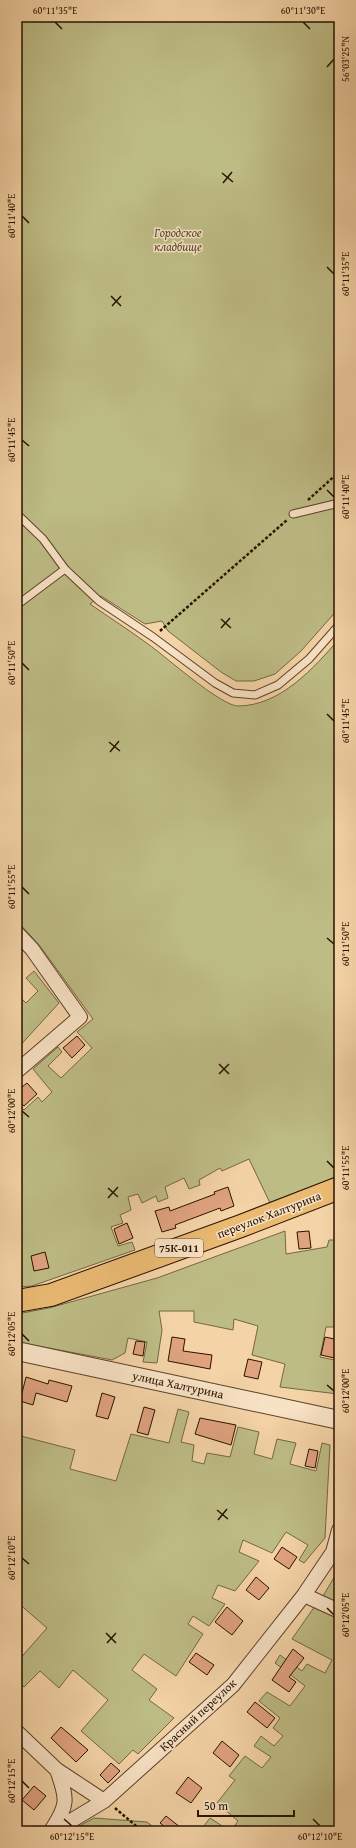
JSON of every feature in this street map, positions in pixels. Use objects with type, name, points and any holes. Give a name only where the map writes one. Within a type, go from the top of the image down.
[{"type":"main road","name":"переулок Халтурина","points":[[17,1301],[51,1295],[241,1226],[339,1188]]},
{"type":"street","points":[[17,933],[32,949],[80,1017],[17,1071]]},
{"type":"street","name":"улица Халтурина","points":[[17,1351],[339,1420]]},
{"type":"street","name":"Красный переулок","points":[[52,1831],[104,1801],[233,1685],[304,1595],[333,1552],[339,1530]]},
{"type":"street","points":[[304,1595],[339,1611]]},
{"type":"street","points":[[17,1732],[58,1770],[104,1801]]},
{"type":"street","points":[[52,1831],[64,1812],[66,1793],[58,1770]]},
{"type":"lane","points":[[293,514],[339,503]]},
{"type":"lane","points":[[17,514],[43,539],[65,569],[99,600],[154,637],[215,683],[233,693],[255,695],[278,685],[309,659],[339,624]]},
{"type":"lane","points":[[17,605],[65,569]]},
{"type":"path","points":[[154,637],[339,472]]},
{"type":"path","points":[[104,1801],[126,1816],[142,1831]]},
{"type":"green space","name":"Городское кладбище","points":[[17,17],[339,17],[339,608],[301,651],[275,674],[254,681],[236,681],[221,672],[168,631],[162,621],[145,624],[101,596],[90,604],[148,644],[207,690],[230,704],[238,706],[268,700],[282,692],[319,662],[339,639],[339,1176],[270,1203],[249,1159],[222,1171],[220,1168],[199,1180],[200,1185],[189,1189],[184,1178],[165,1187],[168,1198],[158,1202],[156,1196],[142,1203],[138,1194],[128,1197],[131,1210],[120,1215],[123,1223],[111,1227],[118,1246],[132,1242],[135,1250],[32,1286],[17,1287],[17,1102],[24,1110],[38,1097],[42,1102],[52,1092],[33,1069],[58,1047],[62,1052],[48,1066],[61,1078],[92,1048],[77,1032],[93,1019],[40,946],[17,921]]},
{"type":"green space","points":[[34,971],[59,1003],[17,1049],[17,994],[26,1003],[38,991],[26,978]]},
{"type":"green space","points":[[285,1231],[286,1254],[327,1247],[329,1240],[339,1240],[339,1327],[326,1327],[320,1357],[339,1361],[338,1394],[280,1387],[285,1364],[252,1355],[258,1326],[234,1319],[233,1330],[194,1322],[194,1311],[159,1311],[162,1330],[157,1363],[143,1362],[147,1342],[128,1338],[125,1353],[112,1360],[17,1342],[17,1314],[49,1308],[157,1278]]},
{"type":"green space","points":[[178,1409],[189,1412],[181,1442],[194,1445],[192,1461],[204,1464],[207,1453],[230,1457],[238,1427],[259,1432],[254,1454],[272,1459],[277,1439],[296,1443],[290,1464],[316,1471],[322,1443],[330,1445],[325,1538],[304,1563],[299,1560],[308,1545],[286,1532],[272,1553],[243,1540],[239,1552],[259,1561],[235,1591],[218,1585],[212,1598],[225,1604],[209,1626],[193,1616],[188,1624],[203,1634],[176,1676],[144,1654],[132,1670],[157,1689],[149,1700],[174,1718],[138,1754],[133,1750],[119,1764],[81,1731],[108,1700],[73,1670],[59,1688],[40,1671],[24,1687],[17,1681],[17,1662],[47,1628],[17,1602],[17,1435],[75,1450],[70,1469],[116,1481],[131,1434],[169,1443]]},
{"type":"green space","points":[[339,1569],[339,1604],[323,1596]]},
{"type":"green space","points":[[315,1606],[339,1616],[339,1831],[231,1831],[238,1821],[217,1803],[235,1780],[229,1776],[245,1756],[262,1768],[271,1757],[254,1746],[261,1736],[274,1746],[283,1736],[273,1728],[280,1718],[259,1701],[267,1692],[290,1706],[305,1686],[275,1663],[280,1655],[302,1671],[307,1664],[325,1673],[332,1660],[292,1639]]},
{"type":"green space","points":[[94,1818],[147,1822],[159,1831],[70,1831]]},
{"type":"green space","points":[[210,1818],[230,1831],[200,1831]]},
{"type":"building","points":[[77,1036],[85,1045],[72,1058],[63,1048]]},
{"type":"building","points":[[27,1083],[37,1094],[24,1106],[17,1099],[17,1091]]},
{"type":"building","points":[[228,1187],[234,1206],[221,1211],[220,1208],[175,1225],[176,1228],[162,1232],[155,1211],[169,1207],[170,1211],[215,1194],[214,1192]]},
{"type":"building","points":[[127,1223],[133,1238],[119,1244],[114,1229]]},
{"type":"building","points":[[309,1231],[311,1248],[299,1249],[297,1232]]},
{"type":"building","points":[[45,1252],[49,1268],[34,1271],[31,1256]]},
{"type":"building","points":[[172,1337],[185,1339],[183,1351],[212,1355],[210,1369],[168,1361]]},
{"type":"building","points":[[325,1337],[339,1340],[339,1359],[321,1355]]},
{"type":"building","points":[[136,1341],[145,1342],[143,1356],[133,1354]]},
{"type":"building","points":[[248,1359],[262,1362],[258,1379],[244,1376]]},
{"type":"building","points":[[26,1377],[48,1384],[49,1380],[72,1386],[67,1402],[36,1393],[33,1405],[20,1401]]},
{"type":"building","points":[[102,1393],[115,1397],[108,1419],[96,1416]]},
{"type":"building","points":[[144,1407],[155,1410],[148,1435],[137,1432]]},
{"type":"building","points":[[200,1418],[236,1425],[231,1445],[195,1434]]},
{"type":"building","points":[[309,1449],[318,1451],[315,1468],[305,1466]]},
{"type":"building","points":[[282,1547],[297,1557],[289,1569],[274,1559]]},
{"type":"building","points":[[256,1577],[269,1588],[259,1600],[246,1590]]},
{"type":"building","points":[[227,1607],[243,1621],[232,1635],[215,1622]]},
{"type":"building","points":[[293,1649],[304,1658],[289,1677],[296,1682],[289,1692],[272,1680]]},
{"type":"building","points":[[196,1653],[214,1665],[207,1675],[189,1662]]},
{"type":"building","points":[[255,1702],[275,1718],[267,1728],[247,1712]]},
{"type":"building","points":[[61,1727],[88,1750],[76,1762],[51,1738]]},
{"type":"building","points":[[222,1741],[239,1755],[230,1767],[213,1753]]},
{"type":"building","points":[[111,1763],[120,1771],[108,1783],[100,1775]]},
{"type":"building","points":[[188,1777],[202,1788],[191,1803],[176,1793]]},
{"type":"building","points":[[34,1786],[46,1796],[34,1810],[22,1800]]},
{"type":"building","points":[[166,1816],[185,1831],[170,1831],[160,1823]]}]
